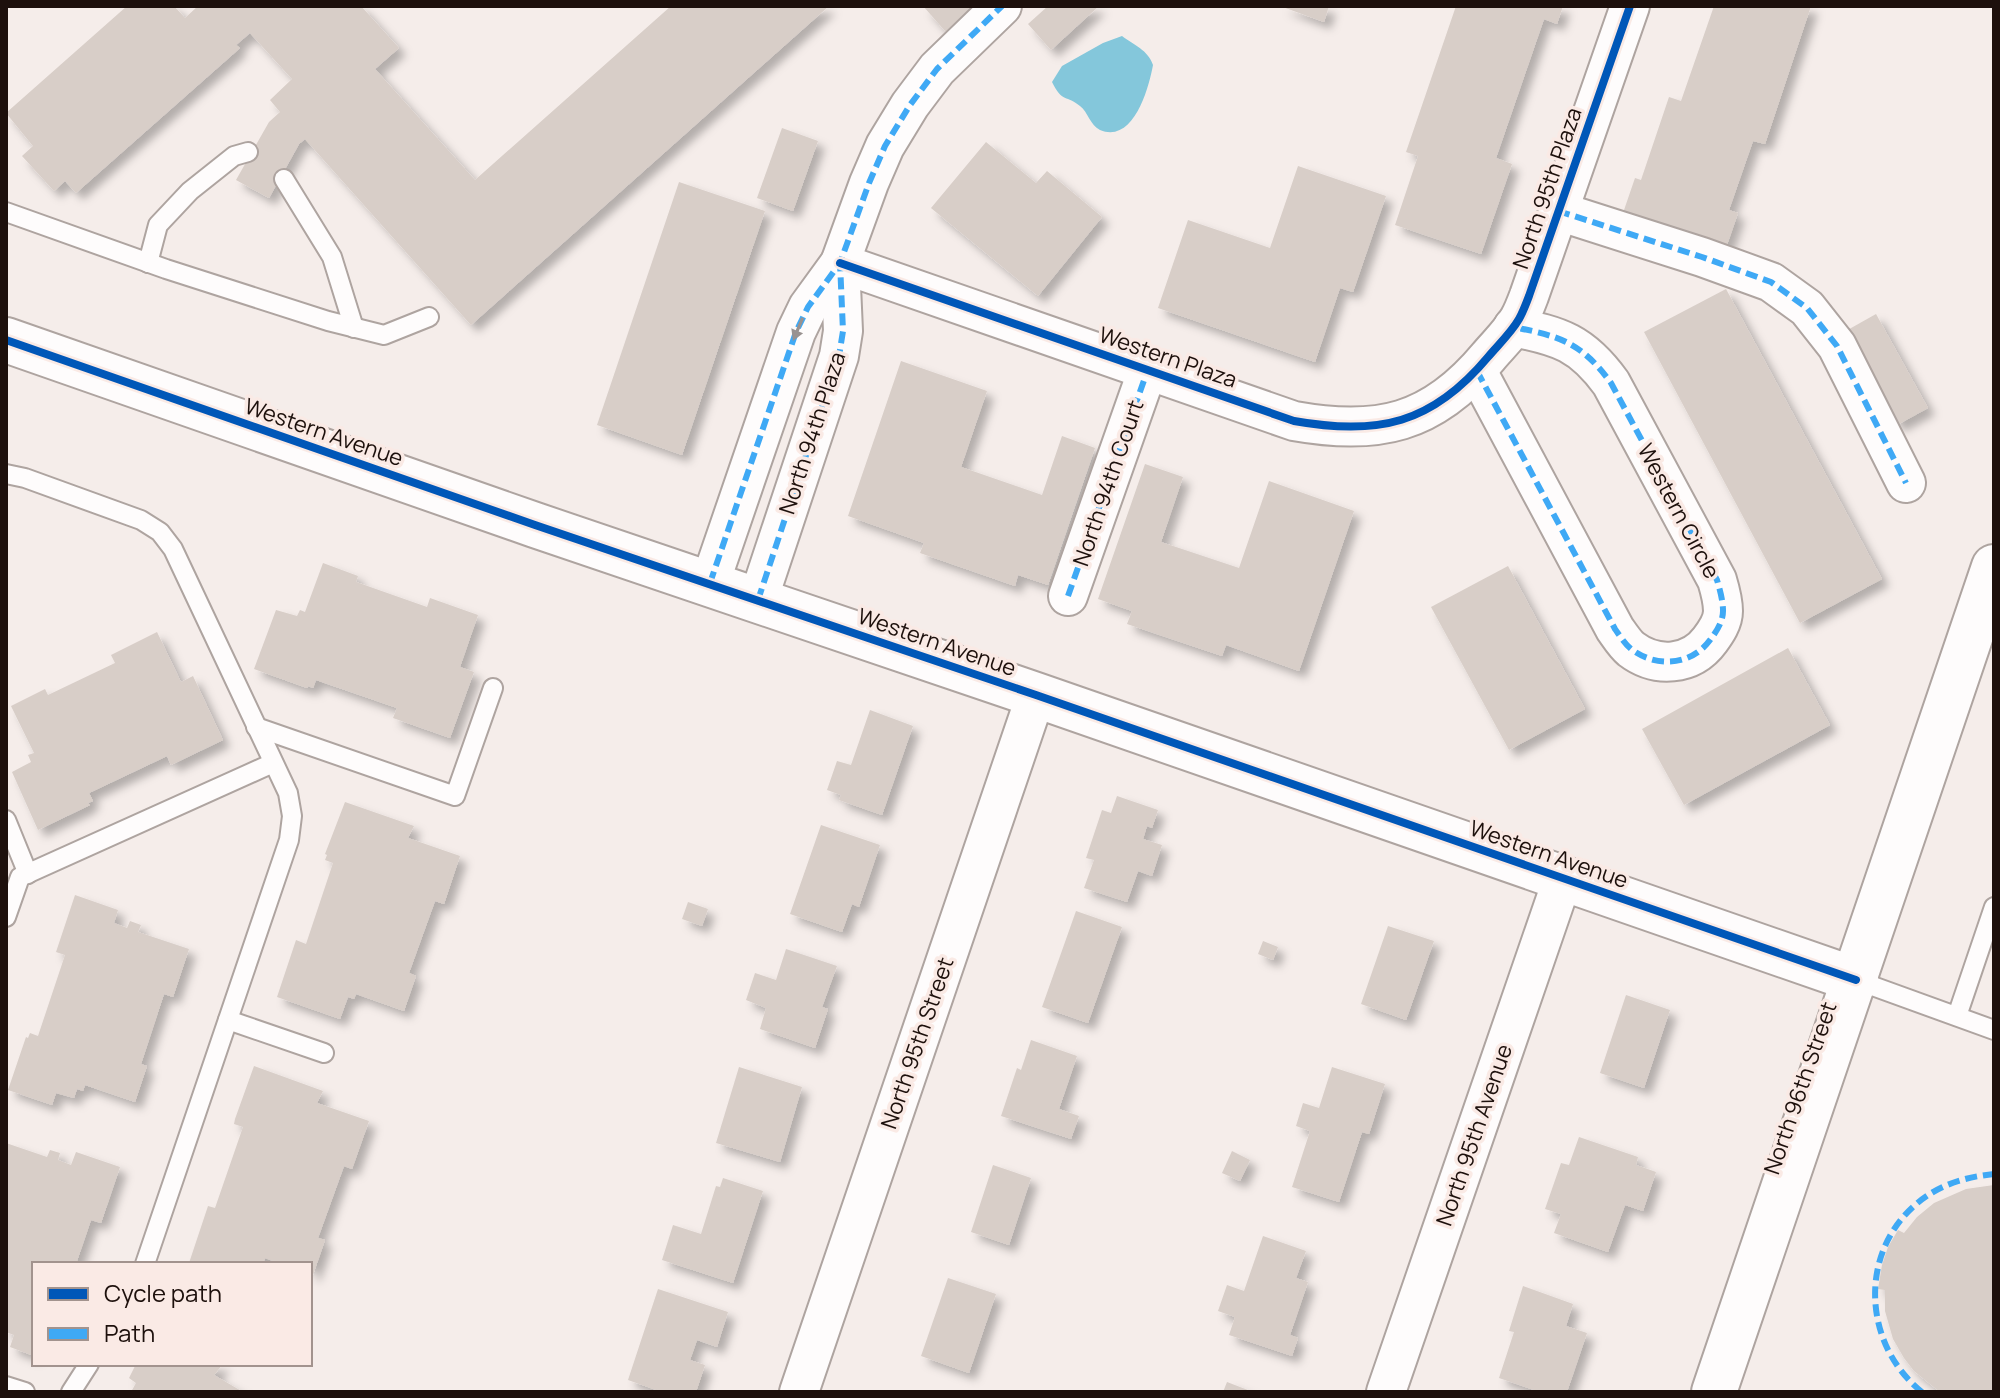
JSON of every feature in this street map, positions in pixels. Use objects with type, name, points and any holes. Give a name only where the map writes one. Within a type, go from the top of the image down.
[{"type":"street","name":"North 94th Plaza","points":[[710,583],[796,332],[808,307],[840,263],[885,146],[937,69],[1002,6]]},
{"type":"street","name":"North 95th Plaza","points":[[1477,371],[1518,321],[1529,296],[1630,6]]},
{"type":"street","points":[[1558,211],[1771,282],[1807,308],[1837,346],[1906,483]]},
{"type":"street","name":"North 94th Plaza","points":[[758,600],[839,356],[843,331],[840,263]]},
{"type":"street","name":"Western Plaza","points":[[840,263],[1294,421],[1320,426],[1351,428],[1396,423],[1416,416],[1447,398],[1477,371]]},
{"type":"street","name":"Western Circle","points":[[1477,371],[1615,629],[1630,648],[1646,658],[1666,663],[1683,661],[1704,648],[1719,627],[1723,615],[1717,580],[1611,383],[1582,350],[1542,333],[1513,327]]},
{"type":"street","name":"Western Avenue","points":[[6,340],[1856,980]]},
{"type":"street","name":"North 94th Court","points":[[1068,596],[1148,369]]},
{"type":"street","name":"North 96th Street","points":[[1714,1392],[1994,567]]},
{"type":"street","name":"North 95th Street","points":[[799,1392],[1036,695]]},
{"type":"street","name":"North 95th Avenue","points":[[1386,1392],[1563,878]]},
{"type":"lane","points":[[148,263],[158,225],[190,191],[234,156],[248,152]]},
{"type":"lane","points":[[284,179],[332,257],[354,328]]},
{"type":"lane","points":[[6,212],[148,263],[354,328],[384,335],[429,317]]},
{"type":"lane","points":[[6,474],[141,520],[160,532],[173,549],[288,793],[292,816],[289,840],[146,1262]]},
{"type":"lane","points":[[256,727],[455,796],[493,688]]},
{"type":"lane","points":[[6,917],[20,877],[273,763]]},
{"type":"lane","points":[[6,820],[28,874]]},
{"type":"lane","points":[[1957,1016],[1994,907]]},
{"type":"lane","points":[[1856,980],[1994,1030]]},
{"type":"lane","points":[[228,1020],[324,1053]]},
{"type":"lane","points":[[71,1392],[88,1366]]},
{"type":"lane","points":[[6,1386],[25,1392]]},
{"type":"water","points":[[1122,36],[1144,52],[1153,65],[1143,99],[1131,121],[1122,129],[1112,132],[1100,130],[1083,109],[1062,96],[1052,82],[1062,66]]},
{"type":"building","points":[[127,6],[174,6],[185,18],[198,6],[361,6],[399,48],[375,69],[475,180],[671,6],[829,6],[471,325],[305,139],[299,144],[269,198],[236,180],[269,122],[280,112],[270,100],[292,79],[250,33],[236,45],[240,48],[76,193],[65,181],[54,191],[22,156],[33,146],[6,113]]},
{"type":"building","points":[[923,6],[975,6],[946,32]]},
{"type":"building","points":[[1048,6],[1099,6],[1051,50],[1028,24]]},
{"type":"building","points":[[1280,6],[1329,6],[1324,22]]},
{"type":"building","points":[[1456,6],[1563,6],[1557,24],[1544,19],[1496,158],[1512,164],[1481,254],[1395,225],[1418,156],[1406,152]]},
{"type":"building","points":[[1714,6],[1811,6],[1765,144],[1753,141],[1729,210],[1738,213],[1726,248],[1623,213],[1635,178],[1641,180],[1669,97],[1681,101]]},
{"type":"building","points":[[782,128],[818,141],[793,211],[757,198]]},
{"type":"building","points":[[986,142],[1036,183],[1047,171],[1102,217],[1038,296],[931,208]]},
{"type":"building","points":[[1298,166],[1386,196],[1353,292],[1340,288],[1315,362],[1158,308],[1188,220],[1270,248]]},
{"type":"building","points":[[679,182],[765,211],[682,455],[597,425]]},
{"type":"building","points":[[1726,289],[1882,579],[1800,623],[1644,332]]},
{"type":"building","points":[[1876,314],[1928,408],[1897,425],[1844,332]]},
{"type":"building","points":[[901,361],[987,391],[961,467],[1042,495],[1062,436],[1095,448],[1048,585],[1018,575],[1015,586],[920,553],[924,543],[848,516]]},
{"type":"building","points":[[1145,464],[1183,477],[1161,542],[1239,568],[1269,481],[1354,511],[1299,671],[1226,645],[1222,656],[1127,624],[1132,611],[1098,599]]},
{"type":"building","points":[[323,563],[358,576],[356,582],[427,607],[430,598],[478,615],[460,667],[474,672],[450,738],[393,718],[397,708],[316,680],[313,688],[307,688],[254,669],[276,610],[297,616],[300,610],[305,612]]},
{"type":"building","points":[[1508,566],[1585,709],[1509,750],[1431,607]]},
{"type":"building","points":[[157,632],[181,682],[193,676],[223,740],[171,765],[167,756],[89,793],[93,801],[88,803],[90,805],[38,830],[12,772],[31,762],[28,755],[34,753],[11,706],[45,689],[48,695],[115,663],[111,655]]},
{"type":"building","points":[[1788,648],[1830,725],[1684,805],[1642,729]]},
{"type":"building","points":[[870,710],[913,726],[882,815],[839,800],[841,795],[827,790],[837,761],[851,765]]},
{"type":"building","points":[[1117,796],[1158,810],[1152,828],[1147,826],[1143,839],[1162,845],[1152,876],[1138,871],[1127,902],[1084,888],[1094,860],[1086,858],[1102,810],[1111,813]]},
{"type":"building","points":[[345,802],[414,826],[408,838],[460,856],[444,904],[435,901],[409,973],[416,976],[404,1011],[356,994],[354,999],[348,997],[340,1019],[277,997],[296,940],[306,944],[333,863],[325,860],[325,854]]},
{"type":"building","points":[[821,825],[880,845],[859,907],[852,904],[842,932],[790,914]]},
{"type":"building","points":[[75,895],[118,910],[114,923],[127,928],[130,921],[141,925],[138,932],[189,949],[173,997],[164,994],[141,1064],[147,1066],[135,1102],[85,1085],[83,1091],[77,1089],[74,1098],[56,1093],[52,1105],[8,1090],[26,1037],[30,1033],[38,1036],[65,955],[56,952]]},
{"type":"building","points":[[688,902],[708,909],[702,926],[682,919]]},
{"type":"building","points":[[1076,911],[1122,927],[1088,1023],[1042,1007]]},
{"type":"building","points":[[1388,926],[1434,941],[1406,1020],[1361,1004]]},
{"type":"building","points":[[1263,941],[1278,947],[1273,960],[1258,954]]},
{"type":"building","points":[[786,949],[837,966],[822,1007],[828,1009],[815,1048],[760,1029],[766,1008],[746,1000],[755,973],[776,980]]},
{"type":"building","points":[[1626,995],[1670,1010],[1644,1088],[1600,1073]]},
{"type":"building","points":[[1031,1040],[1077,1056],[1059,1109],[1079,1116],[1071,1139],[1001,1116],[1017,1068],[1021,1070]]},
{"type":"building","points":[[254,1066],[323,1091],[317,1103],[369,1121],[352,1169],[344,1166],[318,1238],[325,1240],[313,1275],[312,1262],[276,1262],[265,1258],[264,1262],[189,1262],[208,1206],[215,1208],[243,1127],[234,1124]]},
{"type":"building","points":[[739,1067],[802,1087],[780,1162],[716,1143]]},
{"type":"building","points":[[1332,1067],[1385,1084],[1369,1134],[1362,1132],[1339,1202],[1292,1187],[1310,1131],[1296,1126],[1303,1103],[1319,1108]]},
{"type":"building","points":[[1579,1137],[1638,1157],[1636,1165],[1656,1172],[1643,1211],[1625,1205],[1608,1252],[1554,1233],[1561,1214],[1545,1209],[1561,1163],[1569,1165]]},
{"type":"building","points":[[6,1143],[47,1157],[50,1150],[60,1153],[58,1160],[71,1165],[76,1152],[120,1167],[101,1223],[91,1220],[77,1262],[32,1262],[32,1355],[10,1347],[14,1335],[6,1332]]},
{"type":"building","points":[[1232,1151],[1250,1160],[1240,1181],[1222,1173]]},
{"type":"building","points":[[993,1165],[1031,1178],[1009,1245],[971,1232]]},
{"type":"building","points":[[723,1178],[763,1191],[733,1283],[662,1260],[673,1225],[701,1234],[716,1186],[720,1187]]},
{"type":"building","points":[[1994,1185],[1994,1392],[1940,1392],[1914,1371],[1893,1339],[1885,1311],[1885,1290],[1878,1289],[1882,1265],[1898,1230],[1904,1233],[1934,1203],[1966,1189]]},
{"type":"building","points":[[1263,1236],[1306,1251],[1296,1278],[1308,1282],[1290,1335],[1298,1338],[1292,1356],[1229,1335],[1235,1317],[1218,1311],[1227,1285],[1244,1291]]},
{"type":"building","points":[[948,1278],[996,1294],[969,1373],[921,1356]]},
{"type":"building","points":[[1523,1286],[1573,1304],[1566,1326],[1587,1333],[1567,1392],[1540,1392],[1499,1378],[1514,1332],[1509,1331]]},
{"type":"building","points":[[658,1289],[728,1312],[717,1347],[697,1340],[690,1360],[705,1365],[696,1392],[662,1392],[628,1380]]},
{"type":"building","points":[[135,1366],[221,1366],[214,1375],[243,1392],[131,1392],[136,1383],[129,1378]]},
{"type":"building","points":[[1227,1382],[1253,1392],[1223,1392]]},
{"type":"marked path","points":[[710,583],[796,332],[808,307],[840,263],[885,146],[937,69],[1002,6]]},
{"type":"marked path","points":[[1558,211],[1771,282],[1807,308],[1837,346],[1906,483]]},
{"type":"marked path","points":[[758,600],[839,356],[843,331],[840,263]]},
{"type":"marked path","points":[[1477,371],[1615,629],[1625,642],[1641,655],[1662,661],[1683,659],[1702,649],[1717,630],[1723,615],[1717,580],[1611,383],[1590,359],[1569,343],[1513,327]]},
{"type":"marked path","points":[[1068,596],[1148,369]]},
{"type":"marked path","points":[[1922,1392],[1903,1373],[1888,1351],[1879,1326],[1875,1300],[1883,1250],[1896,1226],[1923,1199],[1952,1183],[1994,1174]]},
{"type":"cycle path","points":[[840,263],[1294,421],[1352,427],[1402,420],[1424,411],[1467,380],[1519,319],[1630,6]]},
{"type":"cycle path","points":[[6,340],[1856,980]]}]
